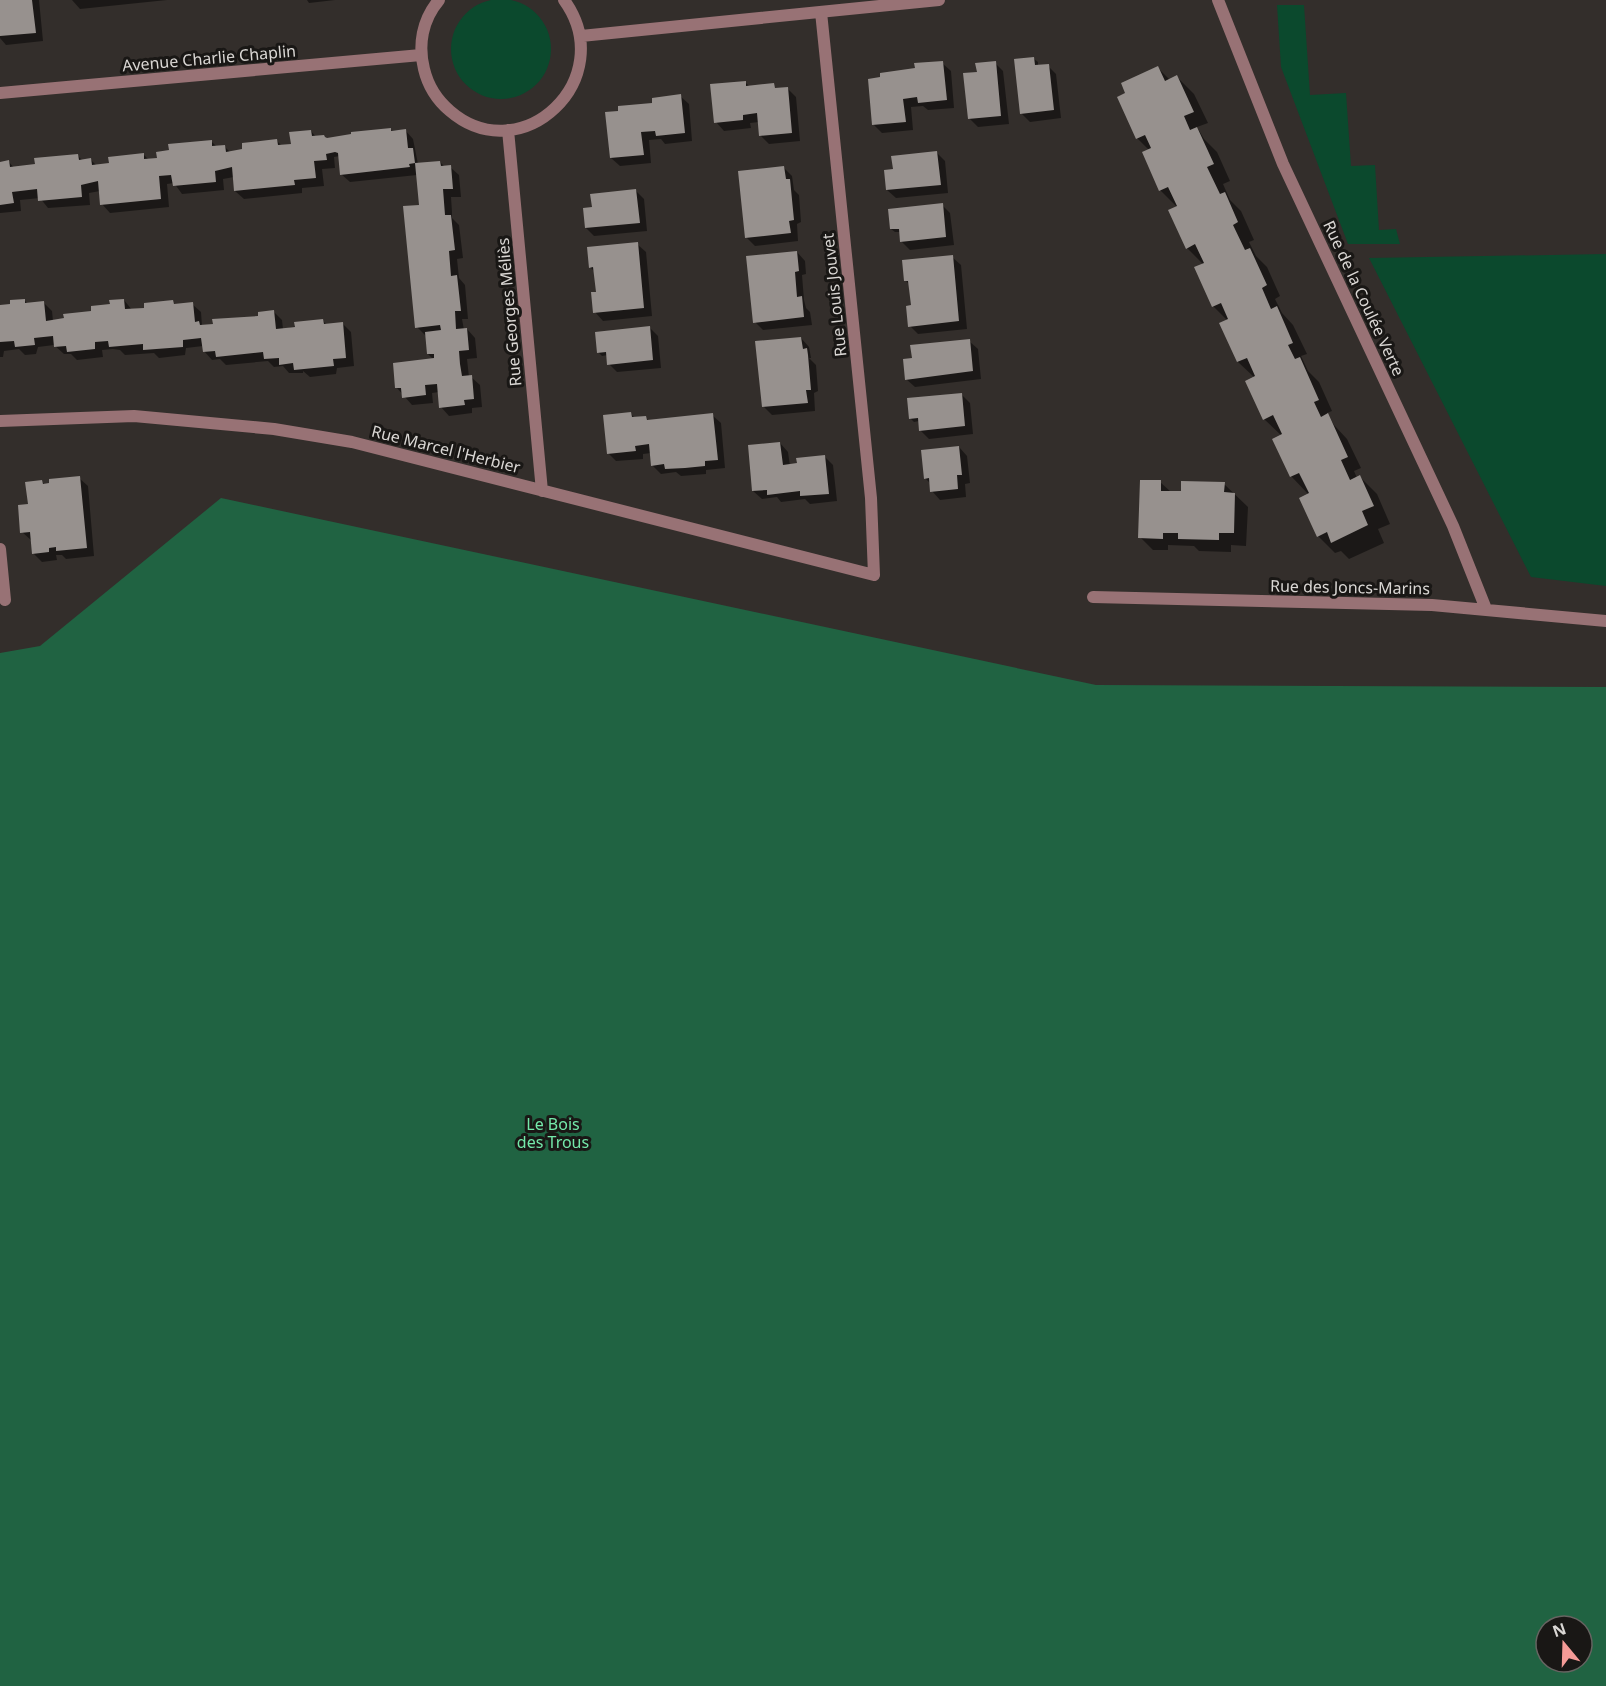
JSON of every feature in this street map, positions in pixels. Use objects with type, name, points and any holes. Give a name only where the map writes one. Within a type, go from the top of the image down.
[{"type":"street","points":[[439,0],[432,8],[423,31],[421,55],[426,80],[440,102],[459,118],[482,128],[508,130],[534,123],[556,109],[572,87],[581,62],[580,36],[573,12],[564,0]]},
{"type":"street","points":[[580,36],[939,0]]},
{"type":"street","name":"Rue de la Coulée Verte","points":[[1218,0],[1283,164],[1453,526],[1485,609]]},
{"type":"street","name":"Rue Louis Jouvet","points":[[821,12],[871,498],[874,575]]},
{"type":"street","name":"Avenue Charlie Chaplin","points":[[0,93],[421,55]]},
{"type":"street","name":"Rue Georges Méliès","points":[[508,130],[542,491]]},
{"type":"street","name":"Rue Marcel l'Herbier","points":[[0,421],[134,416],[274,429],[352,442],[874,575]]},
{"type":"street","points":[[0,549],[5,600]]},
{"type":"street","name":"Rue des Joncs-Marins","points":[[1093,597],[1432,605],[1606,621]]},
{"type":"green space","points":[[501,-1],[529,7],[543,21],[551,49],[543,77],[529,91],[501,99],[473,91],[459,77],[451,49],[459,21],[473,7]]},
{"type":"green space","points":[[1277,5],[1304,5],[1310,95],[1346,93],[1351,166],[1375,165],[1379,230],[1396,229],[1400,244],[1348,244],[1281,67]]},
{"type":"green space","points":[[1606,254],[1606,586],[1531,577],[1369,258]]},
{"type":"green space","name":"Le Bois des Trous","points":[[221,498],[1096,685],[1606,687],[1606,1686],[0,1686],[0,653],[40,646]]},
{"type":"building","points":[[0,0],[32,0],[36,33],[0,36]]},
{"type":"building","points":[[1034,57],[1035,65],[1049,64],[1054,110],[1020,114],[1014,59]]},
{"type":"building","points":[[943,61],[947,100],[918,103],[917,97],[903,99],[906,122],[872,125],[868,79],[880,77],[880,73],[915,68],[914,63]]},
{"type":"building","points":[[996,61],[1001,116],[968,119],[963,73],[977,72],[975,63]]},
{"type":"building","points":[[1158,66],[1165,81],[1177,75],[1194,112],[1184,116],[1190,130],[1197,127],[1214,164],[1207,167],[1220,194],[1225,192],[1238,222],[1233,225],[1245,250],[1250,248],[1267,285],[1262,288],[1271,309],[1277,306],[1293,343],[1288,345],[1295,359],[1300,357],[1319,400],[1314,402],[1321,417],[1328,413],[1348,457],[1341,460],[1350,480],[1360,475],[1374,506],[1362,511],[1368,525],[1331,543],[1327,532],[1317,537],[1299,498],[1309,493],[1299,473],[1290,477],[1272,439],[1282,434],[1273,415],[1263,420],[1245,381],[1255,376],[1247,358],[1237,362],[1219,323],[1228,319],[1221,303],[1212,307],[1194,267],[1204,263],[1195,244],[1186,249],[1168,210],[1177,206],[1168,187],[1159,191],[1142,152],[1151,148],[1145,135],[1136,139],[1117,97],[1125,93],[1121,83]]},
{"type":"building","points":[[746,81],[746,86],[774,83],[775,88],[788,87],[792,133],[759,136],[757,113],[743,115],[743,120],[714,123],[710,84]]},
{"type":"building","points":[[681,94],[685,133],[656,136],[655,131],[641,132],[644,155],[610,158],[605,112],[618,111],[618,106],[652,103],[652,98]]},
{"type":"building","points":[[391,128],[391,131],[406,129],[408,148],[413,148],[415,163],[409,164],[410,167],[340,175],[338,153],[335,152],[326,154],[327,160],[314,161],[316,178],[294,180],[295,185],[234,191],[232,167],[215,171],[216,182],[173,186],[171,175],[159,176],[161,199],[100,205],[98,181],[81,185],[82,197],[38,201],[37,189],[12,192],[14,203],[0,205],[0,162],[9,160],[10,167],[35,164],[34,158],[78,154],[79,160],[91,158],[92,165],[109,163],[108,157],[144,153],[144,159],[157,158],[156,152],[169,150],[168,144],[212,140],[212,146],[225,145],[226,152],[242,149],[242,143],[277,139],[278,145],[291,144],[289,132],[311,130],[312,136],[324,135],[327,138],[351,134],[351,132]]},
{"type":"building","points":[[937,151],[941,185],[886,190],[884,170],[893,169],[891,156]]},
{"type":"building","points":[[440,161],[441,166],[451,165],[453,189],[443,189],[445,215],[451,215],[455,250],[449,251],[451,276],[457,275],[461,311],[455,311],[456,329],[467,328],[469,350],[459,351],[460,364],[462,376],[472,375],[474,399],[464,400],[465,405],[439,408],[437,384],[425,385],[426,395],[402,398],[401,388],[395,388],[393,363],[434,358],[434,354],[427,354],[425,332],[441,330],[440,325],[415,328],[403,206],[419,205],[415,163]]},
{"type":"building","points":[[784,166],[786,179],[790,179],[794,220],[789,221],[791,233],[745,238],[738,171]]},
{"type":"building","points":[[636,189],[640,223],[585,228],[583,208],[592,207],[590,194]]},
{"type":"building","points":[[943,203],[946,237],[900,242],[899,229],[890,229],[888,209]]},
{"type":"building","points":[[638,242],[644,308],[593,313],[591,292],[596,292],[593,267],[589,268],[587,247]]},
{"type":"building","points":[[797,251],[799,271],[795,272],[797,297],[802,296],[804,317],[753,323],[746,256]]},
{"type":"building","points":[[953,255],[959,321],[908,327],[906,306],[911,305],[908,281],[904,281],[902,260]]},
{"type":"building","points":[[25,299],[25,303],[44,301],[46,321],[64,318],[63,314],[91,311],[91,306],[110,304],[109,300],[124,299],[125,309],[144,308],[144,303],[173,300],[174,304],[193,302],[195,322],[199,321],[200,325],[213,324],[212,319],[258,316],[258,312],[274,310],[276,329],[295,327],[294,322],[323,319],[324,324],[343,322],[346,358],[333,359],[334,366],[294,370],[293,363],[279,365],[279,358],[264,359],[263,352],[216,357],[215,351],[203,352],[201,338],[183,340],[183,347],[143,350],[143,344],[109,347],[108,341],[95,342],[95,349],[67,352],[66,346],[54,347],[53,336],[34,338],[35,345],[15,347],[14,341],[0,342],[0,305],[10,304],[10,300]]},
{"type":"building","points":[[650,326],[653,360],[607,365],[606,352],[597,353],[595,332]]},
{"type":"building","points":[[801,337],[803,349],[807,348],[808,355],[811,390],[806,390],[808,403],[762,407],[755,341]]},
{"type":"building","points":[[970,339],[973,371],[905,380],[903,359],[912,358],[910,345]]},
{"type":"building","points":[[962,393],[965,426],[919,431],[918,418],[909,419],[907,398]]},
{"type":"building","points":[[631,412],[632,417],[646,416],[647,420],[713,413],[718,460],[705,461],[705,466],[685,468],[665,469],[664,464],[651,466],[649,444],[635,446],[636,451],[607,454],[603,415]]},
{"type":"building","points":[[780,442],[783,465],[797,463],[796,458],[825,455],[829,494],[800,496],[800,491],[767,495],[767,490],[752,491],[748,445]]},
{"type":"building","points":[[959,446],[962,475],[957,475],[958,489],[930,492],[929,478],[924,479],[921,450]]},
{"type":"building","points":[[80,476],[87,548],[56,551],[56,547],[49,548],[49,552],[32,554],[30,532],[20,533],[18,505],[28,504],[25,482],[42,480],[43,484],[49,483],[49,479]]},
{"type":"building","points":[[1140,480],[1161,480],[1161,491],[1181,491],[1181,481],[1225,482],[1224,492],[1235,493],[1234,533],[1219,533],[1219,540],[1178,539],[1178,533],[1163,533],[1163,539],[1138,538]]}]
